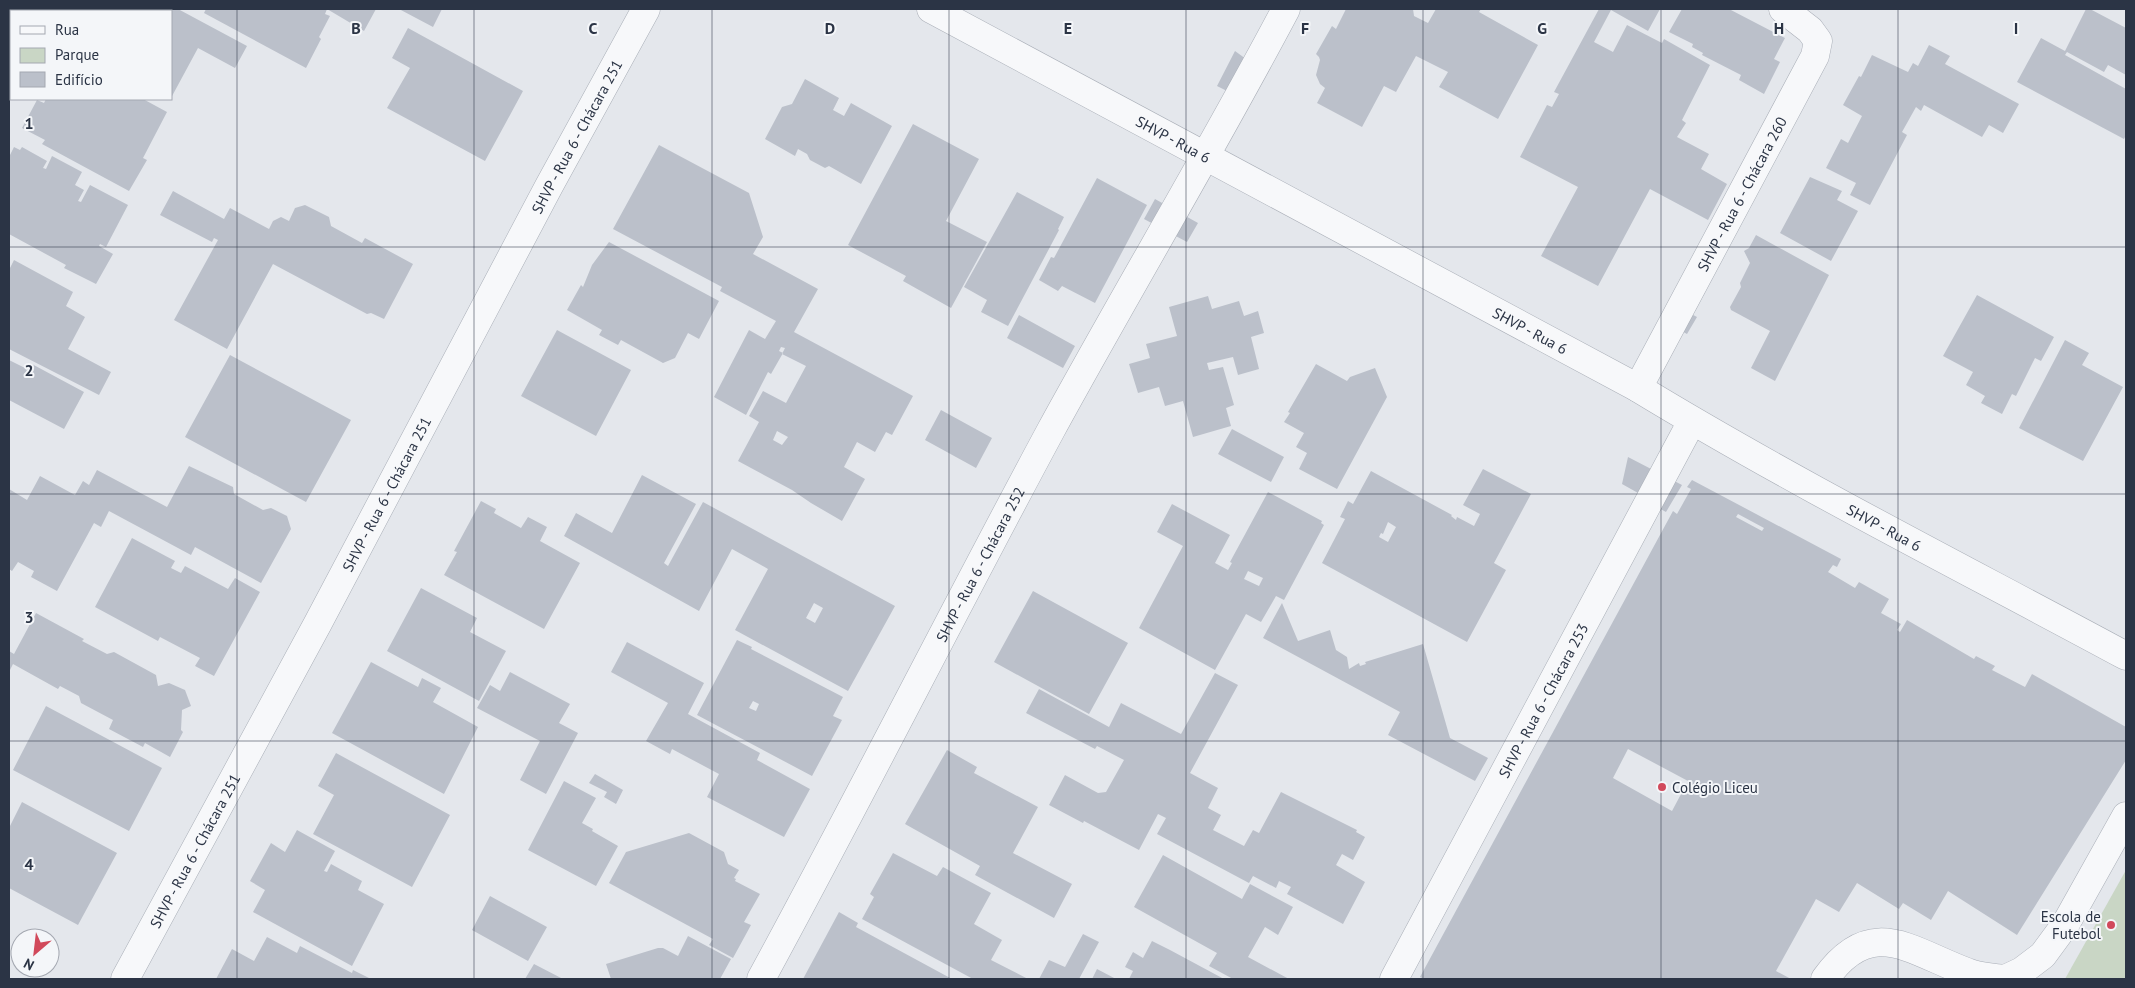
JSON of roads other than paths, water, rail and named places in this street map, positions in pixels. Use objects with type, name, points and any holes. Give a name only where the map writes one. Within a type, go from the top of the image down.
[{"type":"street","name":"SHVP - Rua 6 - Chácara 251","points":[[125,979],[323,614],[549,186],[646,9]]},
{"type":"street","name":"SHVP - Rua 6","points":[[932,9],[1638,388],[1692,421],[2126,656]]},
{"type":"street","name":"SHVP - Rua 6 - Chácara 252","points":[[761,979],[1051,430],[1175,208],[1207,155],[1286,9]]},
{"type":"street","name":"SHVP - Rua 6 - Chácara 260","points":[[1638,388],[1815,56],[1818,41],[1810,30],[1783,9]]},
{"type":"street","name":"SHVP - Rua 6 - Chácara 253","points":[[1394,979],[1692,421]]},
{"type":"street","points":[[1825,979],[1834,966],[1850,952],[1871,942],[1889,942],[1916,949],[1968,973],[2005,979],[2022,971],[2043,955],[2066,924],[2126,816]]},
{"type":"place","name":"Colégio Liceu","points":[[1662,787]]},
{"type":"place","name":"Escola de Futebol","points":[[2111,925]]}]
